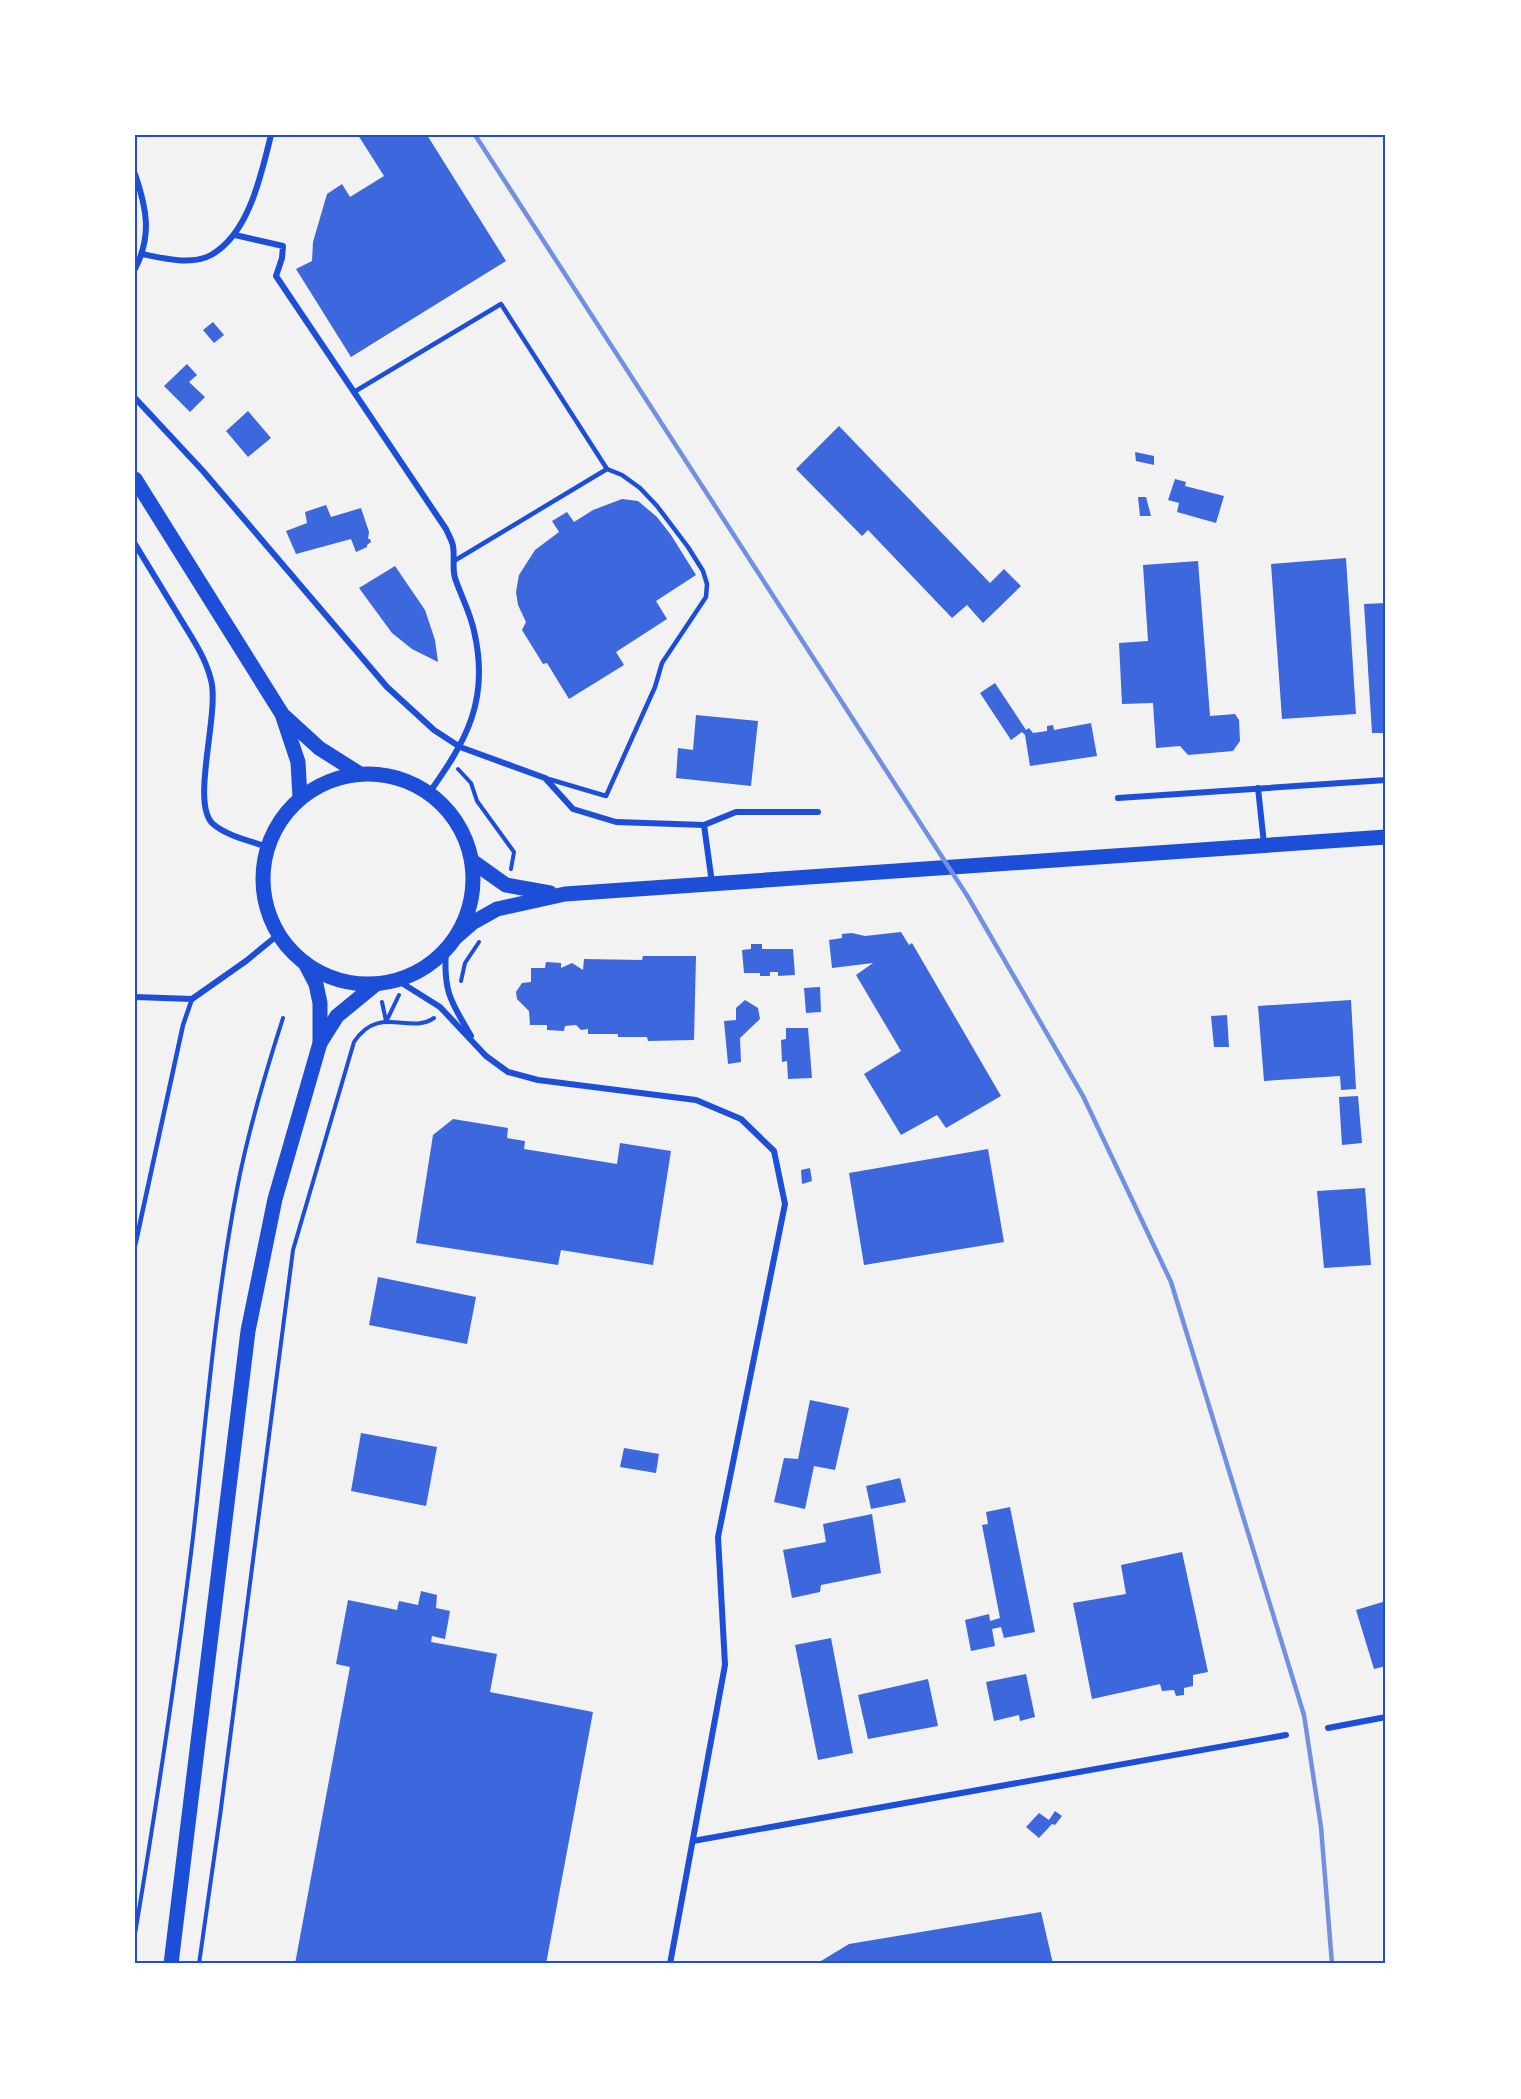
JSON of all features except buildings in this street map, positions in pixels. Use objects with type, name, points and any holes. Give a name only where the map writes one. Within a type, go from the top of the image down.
[{"type":"main road","points":[[135,479],[282,714],[298,762],[300,798]]},
{"type":"main road","points":[[282,714],[319,747],[360,774]]},
{"type":"main road","points":[[360,774],[385,775],[408,781],[429,793],[449,812],[464,835],[472,861],[474,881],[465,920],[446,951],[428,966],[400,982],[357,984],[321,973],[290,950],[279,934],[267,906],[263,877],[268,847],[280,820],[300,798],[328,781],[360,774]]},
{"type":"main road","points":[[456,938],[472,924],[497,909],[565,894],[1386,837]]},
{"type":"main road","points":[[472,861],[506,885],[532,891],[565,894]]},
{"type":"main road","points":[[171,1964],[248,1331],[275,1199],[320,1043],[321,1003],[316,984],[305,963]]},
{"type":"main road","points":[[320,1043],[337,1017],[376,984]]},
{"type":"street","points":[[142,254],[181,261],[210,256],[235,235],[259,185],[271,135]]},
{"type":"street","points":[[135,174],[143,197],[147,239],[135,269]]},
{"type":"street","points":[[235,235],[283,246],[276,276],[446,529],[453,545],[455,576],[474,631],[478,664],[478,697],[468,732],[452,761],[429,793]]},
{"type":"street","points":[[135,398],[203,471],[387,687],[435,730],[460,747],[545,778],[573,809],[616,822],[704,825],[736,812],[818,812]]},
{"type":"street","points":[[135,544],[204,658],[212,682],[213,711],[205,778],[206,813],[212,823],[229,833],[268,847]]},
{"type":"street","points":[[1118,798],[1386,780]]},
{"type":"street","points":[[1258,788],[1264,846]]},
{"type":"street","points":[[704,825],[712,884]]},
{"type":"street","points":[[135,997],[192,999],[246,961],[279,934]]},
{"type":"street","points":[[446,951],[444,973],[447,993],[478,1046]]},
{"type":"street","points":[[400,982],[431,1000],[496,1064],[508,1072],[538,1080],[696,1100],[741,1119],[774,1151],[785,1203],[718,1537],[725,1665],[670,1964]]},
{"type":"street","points":[[1328,1728],[1386,1717]]},
{"type":"street","points":[[693,1841],[1286,1735]]},
{"type":"lane","points":[[354,392],[501,304],[606,469],[622,475],[640,488],[670,521],[703,571],[707,584],[706,597],[662,663],[656,687],[606,796],[545,778]]},
{"type":"lane","points":[[454,561],[606,469]]},
{"type":"lane","points":[[135,1246],[183,1025],[192,999]]},
{"type":"path","points":[[452,761],[471,783],[477,801],[514,852],[506,885]]},
{"type":"path","points":[[453,1005],[463,998],[461,980],[465,963],[484,937]]},
{"type":"path","points":[[386,1022],[400,982]]},
{"type":"path","points":[[199,1964],[293,1250],[354,1042],[363,1032],[379,1022],[404,1024],[430,1021],[444,1011]]},
{"type":"path","points":[[135,1934],[160,1779],[190,1557],[224,1265],[249,1132],[283,1018]]},
{"type":"railway","points":[[475,135],[968,897],[1083,1096],[1171,1282],[1304,1715],[1321,1827],[1332,1964]]}]
